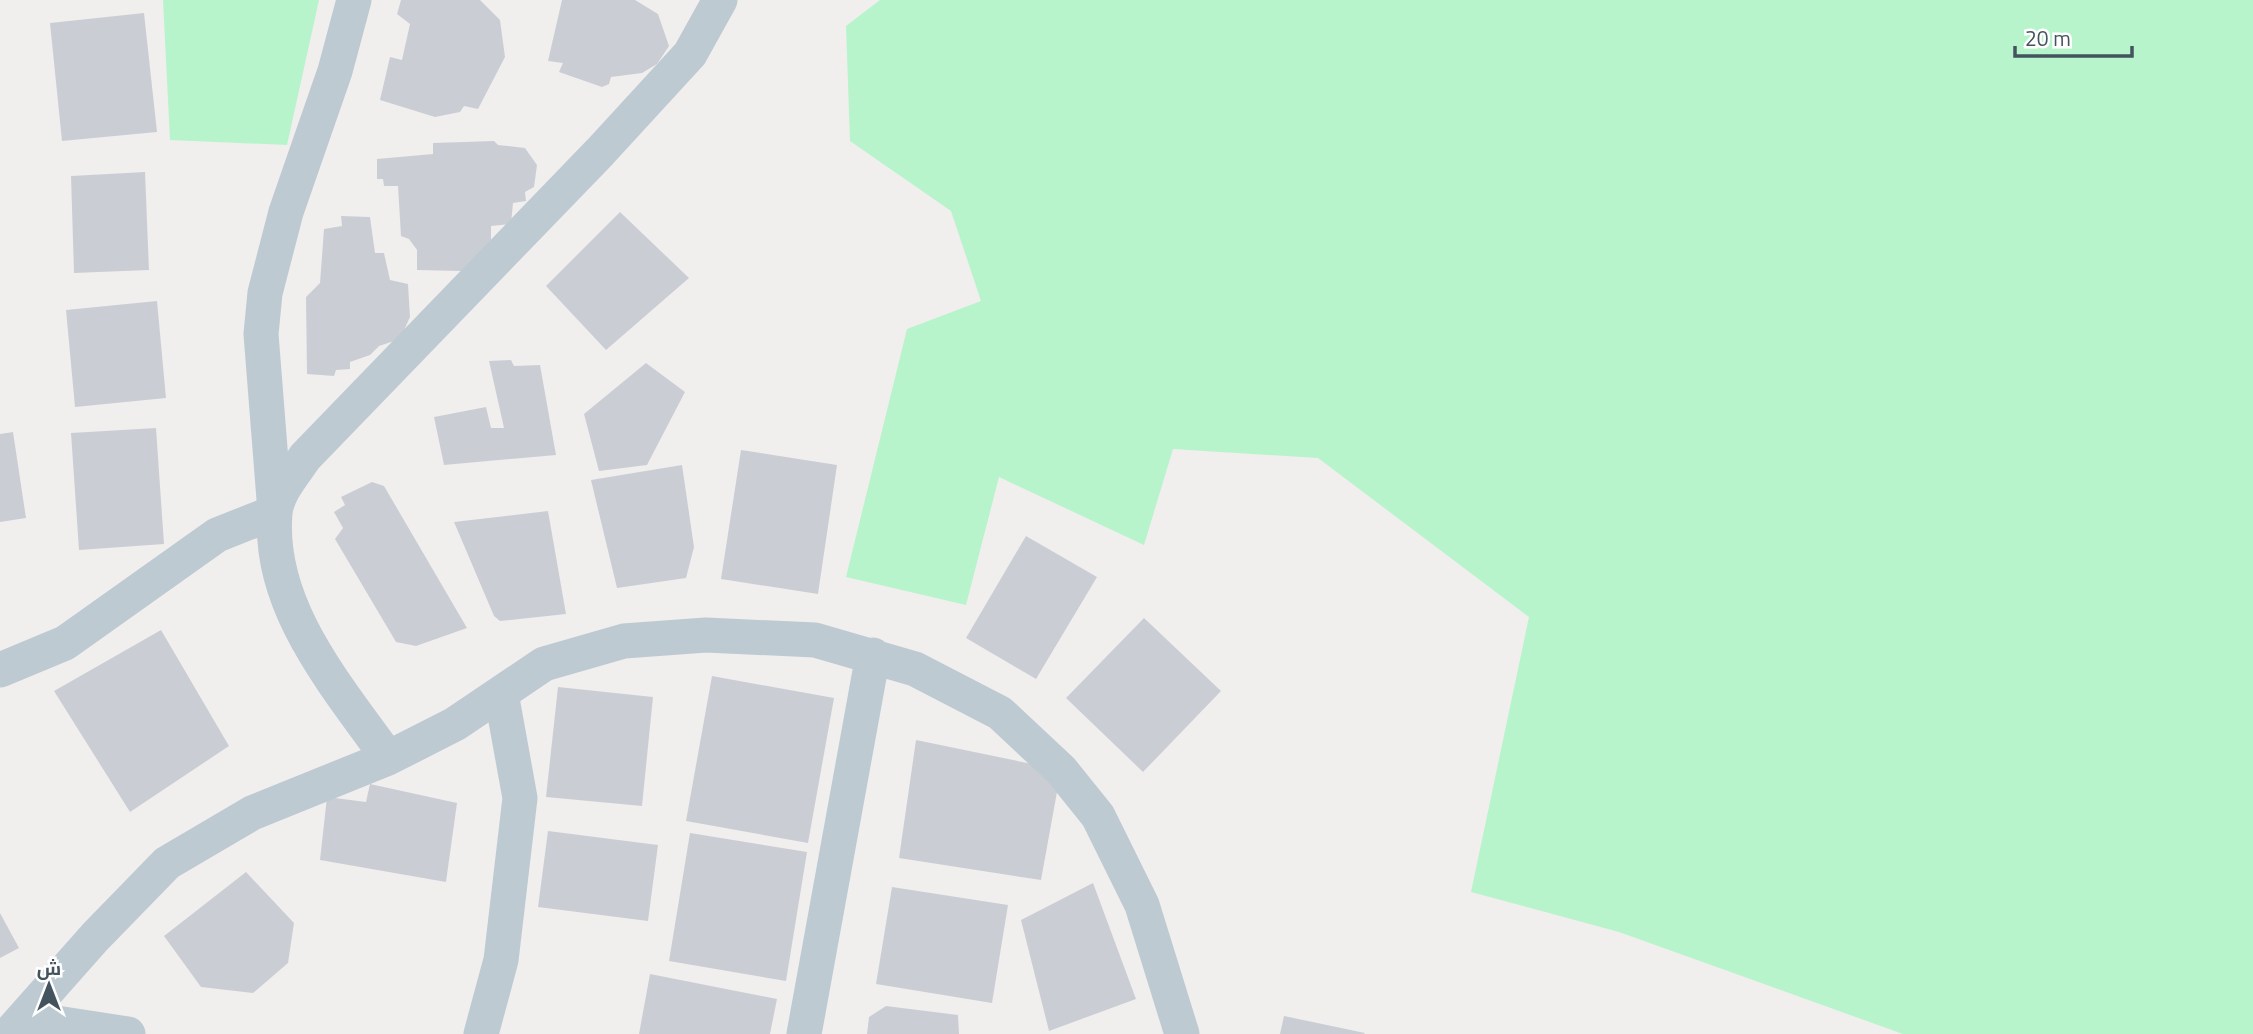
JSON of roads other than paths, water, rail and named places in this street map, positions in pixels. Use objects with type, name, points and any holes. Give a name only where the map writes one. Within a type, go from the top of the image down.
[{"type":"street","points":[[354,0],[335,71],[286,212],[265,293],[261,334],[278,568],[299,624],[327,673],[388,758]]},
{"type":"street","points":[[0,670],[65,643],[218,535],[275,512],[283,489],[305,457],[600,152],[690,54],[720,0]]},
{"type":"street","points":[[17,1026],[95,937],[167,863],[252,813],[388,758],[455,724],[544,664],[624,641],[706,635],[815,639],[915,669],[1000,713],[1061,770],[1090,806],[1142,905],[1182,1034]]},
{"type":"street","points":[[804,1034],[873,655]]},
{"type":"street","points":[[481,1034],[501,960],[520,798],[501,693]]},
{"type":"street","points":[[17,1026],[128,1034]]}]
